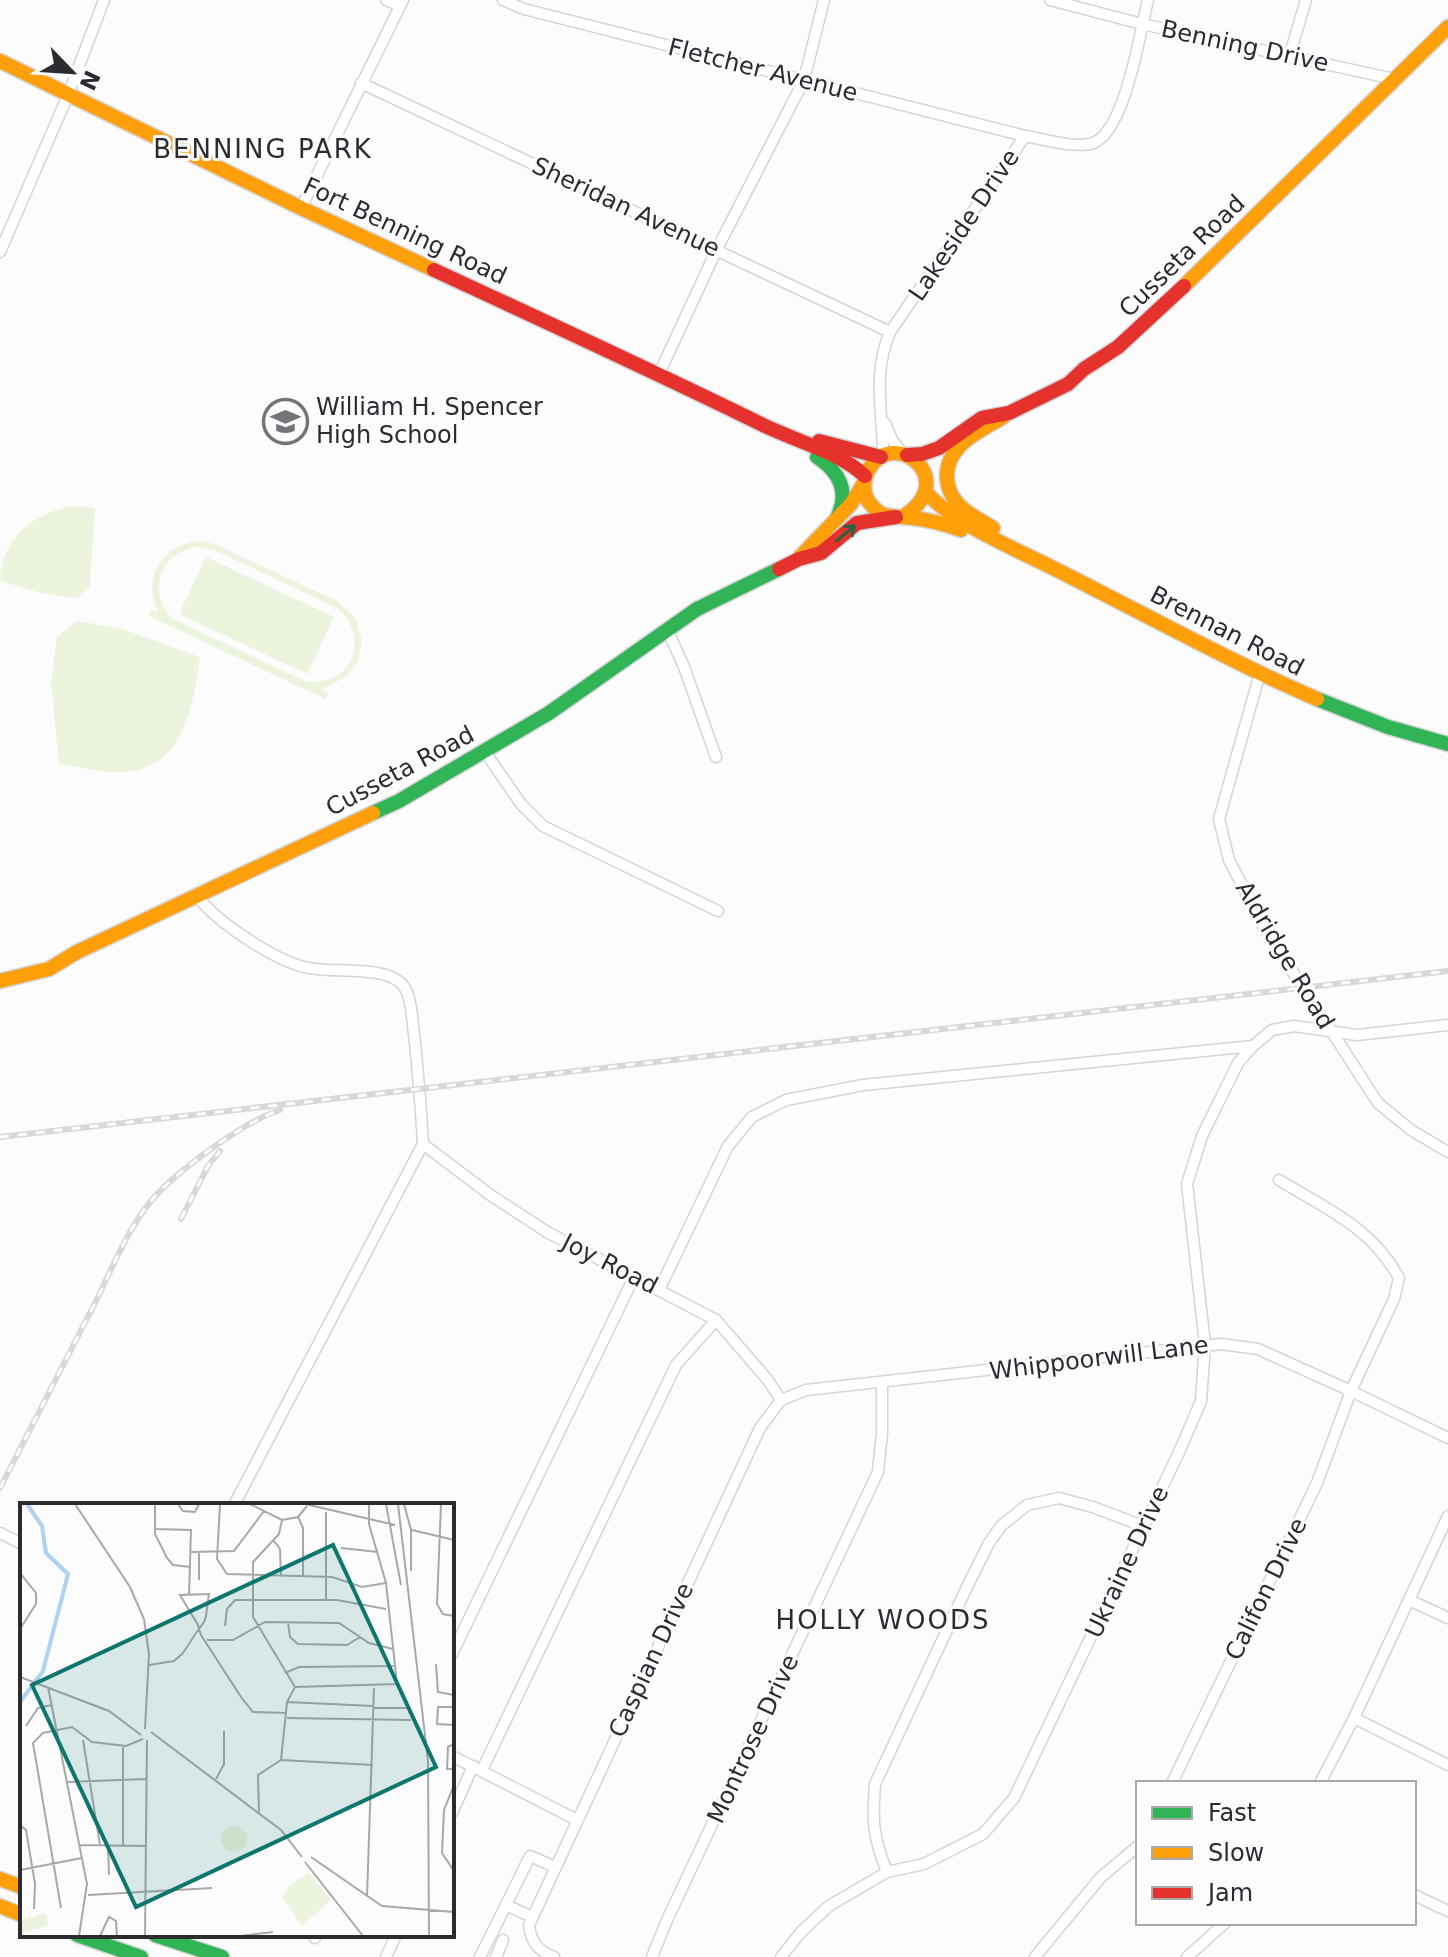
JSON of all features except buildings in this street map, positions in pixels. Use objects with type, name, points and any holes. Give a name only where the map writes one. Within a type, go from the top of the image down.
[{"type":"main road","name":"Cusseta Road","points":[[905,454],[922,454],[939,448],[982,418],[1009,413],[1068,384],[1129,338],[1448,27]]},
{"type":"main road","name":"Fort Benning Road","points":[[0,61],[301,208],[659,374],[787,437],[852,464],[864,480]]},
{"type":"main road","points":[[927,489],[927,477],[920,464],[905,454],[882,456],[868,468],[864,480],[870,504],[882,514],[900,516],[918,508],[943,461],[960,445],[1009,413]]},
{"type":"main road","name":"Fort Benning Road","points":[[750,418],[840,448],[882,456]]},
{"type":"main road","points":[[787,437],[827,462],[841,479],[844,503],[837,518]]},
{"type":"main road","points":[[960,445],[946,476],[953,498],[1043,562]]},
{"type":"main road","name":"Cusseta Road","points":[[799,559],[851,504],[864,480]]},
{"type":"main road","name":"Brennan Road","points":[[927,489],[944,512],[1260,673],[1336,709],[1448,744]]},
{"type":"main road","name":"Cusseta Road","points":[[0,981],[49,969],[77,952],[399,801],[549,713],[697,609],[799,559],[821,553],[857,523],[900,516]]},
{"type":"main road","name":"Brennan Road","points":[[900,516],[945,523],[984,539],[994,539]]},
{"type":"main road","points":[[0,1879],[20,1886]]},
{"type":"main road","points":[[0,1906],[20,1914]]},
{"type":"main road","points":[[83,1937],[141,1957]]},
{"type":"main road","points":[[161,1937],[222,1957]]},
{"type":"street","points":[[0,252],[68,95],[104,0]]},
{"type":"street","points":[[301,208],[402,3],[386,0]]},
{"type":"street","name":"Fletcher Avenue","points":[[503,0],[524,9],[1025,136]]},
{"type":"street","points":[[659,374],[717,249],[804,80],[824,0]]},
{"type":"street","name":"Benning Drive","points":[[1050,0],[1142,24],[1394,79]]},
{"type":"street","name":"Lakeside Drive","points":[[882,456],[879,369],[890,332],[1025,136],[1064,143],[1094,143],[1112,128],[1121,110],[1148,0]]},
{"type":"street","points":[[1289,57],[1306,0]]},
{"type":"street","name":"Sheridan Avenue","points":[[361,83],[890,332]]},
{"type":"street","name":"Lakeside Drive","points":[[881,414],[892,440],[905,454]]},
{"type":"street","points":[[667,629],[716,757]]},
{"type":"street","name":"Aldridge Road","points":[[1260,673],[1219,819],[1229,860],[1263,926],[1378,1103],[1411,1130],[1448,1152]]},
{"type":"street","points":[[485,752],[521,804],[543,826],[718,911]]},
{"type":"street","points":[[198,897],[212,914],[229,927],[287,961],[326,971],[393,976],[408,992],[420,1090],[423,1144],[235,1503]]},
{"type":"street","points":[[659,1290],[728,1146],[752,1117],[786,1100],[863,1085],[1253,1046],[1272,1030],[1294,1026],[1357,1035],[1448,1025]]},
{"type":"street","name":"Ukraine Drive","points":[[781,1957],[801,1932],[829,1906],[887,1872],[924,1864],[983,1834],[1014,1798],[1201,1401],[1205,1344],[1187,1184],[1202,1136],[1238,1063],[1253,1046]]},
{"type":"street","name":"Joy Road","points":[[423,1144],[489,1194],[547,1232],[716,1320],[781,1400]]},
{"type":"street","name":"Califon Drive","points":[[1173,1781],[1317,1483],[1351,1391],[1394,1299],[1399,1278],[1389,1260],[1366,1233],[1279,1180]]},
{"type":"street","points":[[454,1650],[634,1277]]},
{"type":"street","points":[[454,1810],[478,1768],[676,1365],[716,1320]]},
{"type":"street","name":"Whippoorwill Lane","points":[[781,1400],[806,1390],[1205,1344],[1258,1349],[1448,1438]]},
{"type":"street","name":"Montrose Drive","points":[[652,1957],[878,1472],[882,1383]]},
{"type":"street","name":"Caspian Drive","points":[[531,1921],[760,1428],[781,1400]]},
{"type":"street","points":[[887,1872],[875,1841],[872,1817],[875,1784],[967,1587],[1001,1526],[1027,1505],[1059,1498],[1143,1526]]},
{"type":"street","points":[[1321,1781],[1354,1718],[1448,1516]]},
{"type":"street","points":[[0,1533],[20,1543]]},
{"type":"street","points":[[1409,1600],[1448,1618]]},
{"type":"street","points":[[1354,1718],[1448,1765]]},
{"type":"street","points":[[454,1757],[577,1820]]},
{"type":"street","points":[[1035,1957],[1101,1877],[1136,1848]]},
{"type":"street","points":[[480,1957],[530,1856],[555,1867]]},
{"type":"street","points":[[1416,1896],[1448,1911]]},
{"type":"street","points":[[506,1905],[531,1921],[531,1938],[540,1951],[554,1957]]},
{"type":"street","points":[[1187,1957],[1223,1925]]},
{"type":"street","points":[[386,1957],[395,1937]]},
{"type":"street","points":[[496,1957],[503,1940]]},
{"type":"green space","points":[[73,506],[95,508],[90,586],[78,598],[41,593],[0,581],[6,552],[22,530],[46,514]]},
{"type":"green space","points":[[203,541],[217,545],[337,601],[355,617],[362,640],[358,661],[346,677],[322,689],[328,693],[325,699],[149,616],[151,610],[158,611],[152,585],[160,563],[178,547]],"holes":[[[196,547],[216,551],[337,608],[348,620],[355,646],[345,669],[335,677],[305,681],[173,619],[160,598],[159,586],[166,566],[173,557]]]},
{"type":"green space","points":[[206,557],[334,617],[307,674],[179,614]]},
{"type":"green space","points":[[77,621],[120,628],[200,657],[194,694],[183,730],[162,758],[147,767],[119,772],[59,764],[51,683],[57,637]]},
{"type":"railway","points":[[0,1137],[1448,971]]},
{"type":"railway","points":[[0,1488],[142,1212],[176,1176],[211,1149],[248,1125],[280,1110]]},
{"type":"railway","points":[[181,1219],[208,1166],[220,1151]]},
{"type":"traffic: fast","points":[[817,457],[832,469],[840,483],[843,500],[837,518]]},
{"type":"traffic: fast","points":[[373,813],[399,801],[549,713],[697,609],[779,569]]},
{"type":"traffic: fast","points":[[1317,699],[1388,727],[1448,744]]},
{"type":"traffic: fast","points":[[83,1937],[141,1957]]},
{"type":"traffic: fast","points":[[161,1937],[222,1957]]},
{"type":"traffic: slow","points":[[1184,286],[1448,27]]},
{"type":"traffic: slow","points":[[0,61],[434,270]]},
{"type":"traffic: slow","points":[[993,528],[965,510],[951,495],[948,467],[965,441],[1003,417]]},
{"type":"traffic: slow","points":[[904,516],[920,501],[926,486],[924,473],[916,462],[905,455],[891,453],[879,458],[866,475],[865,494],[873,507],[886,515],[925,520],[961,530]]},
{"type":"traffic: slow","points":[[799,558],[851,504],[864,483]]},
{"type":"traffic: slow","points":[[927,493],[953,515],[986,535],[1317,699]]},
{"type":"traffic: slow","points":[[0,981],[49,969],[77,952],[373,813]]},
{"type":"traffic: slow","points":[[0,1879],[20,1886]]},
{"type":"traffic: slow","points":[[0,1906],[20,1914]]},
{"type":"traffic: jam","points":[[434,270],[829,453],[865,476]]},
{"type":"traffic: jam","points":[[907,455],[939,448],[982,418],[1009,413],[1068,384],[1084,369],[1118,347],[1184,286]]},
{"type":"traffic: jam","points":[[819,441],[881,457]]},
{"type":"traffic: jam","points":[[779,569],[821,553],[857,523],[896,517]]},
{"type":"place","name":"William H. Spencer High School","points":[[285,421]]},
{"type":"district","name":"BENNING PARK","points":[[263,149]]},
{"type":"district","name":"HOLLY WOODS","points":[[883,1620]]}]
